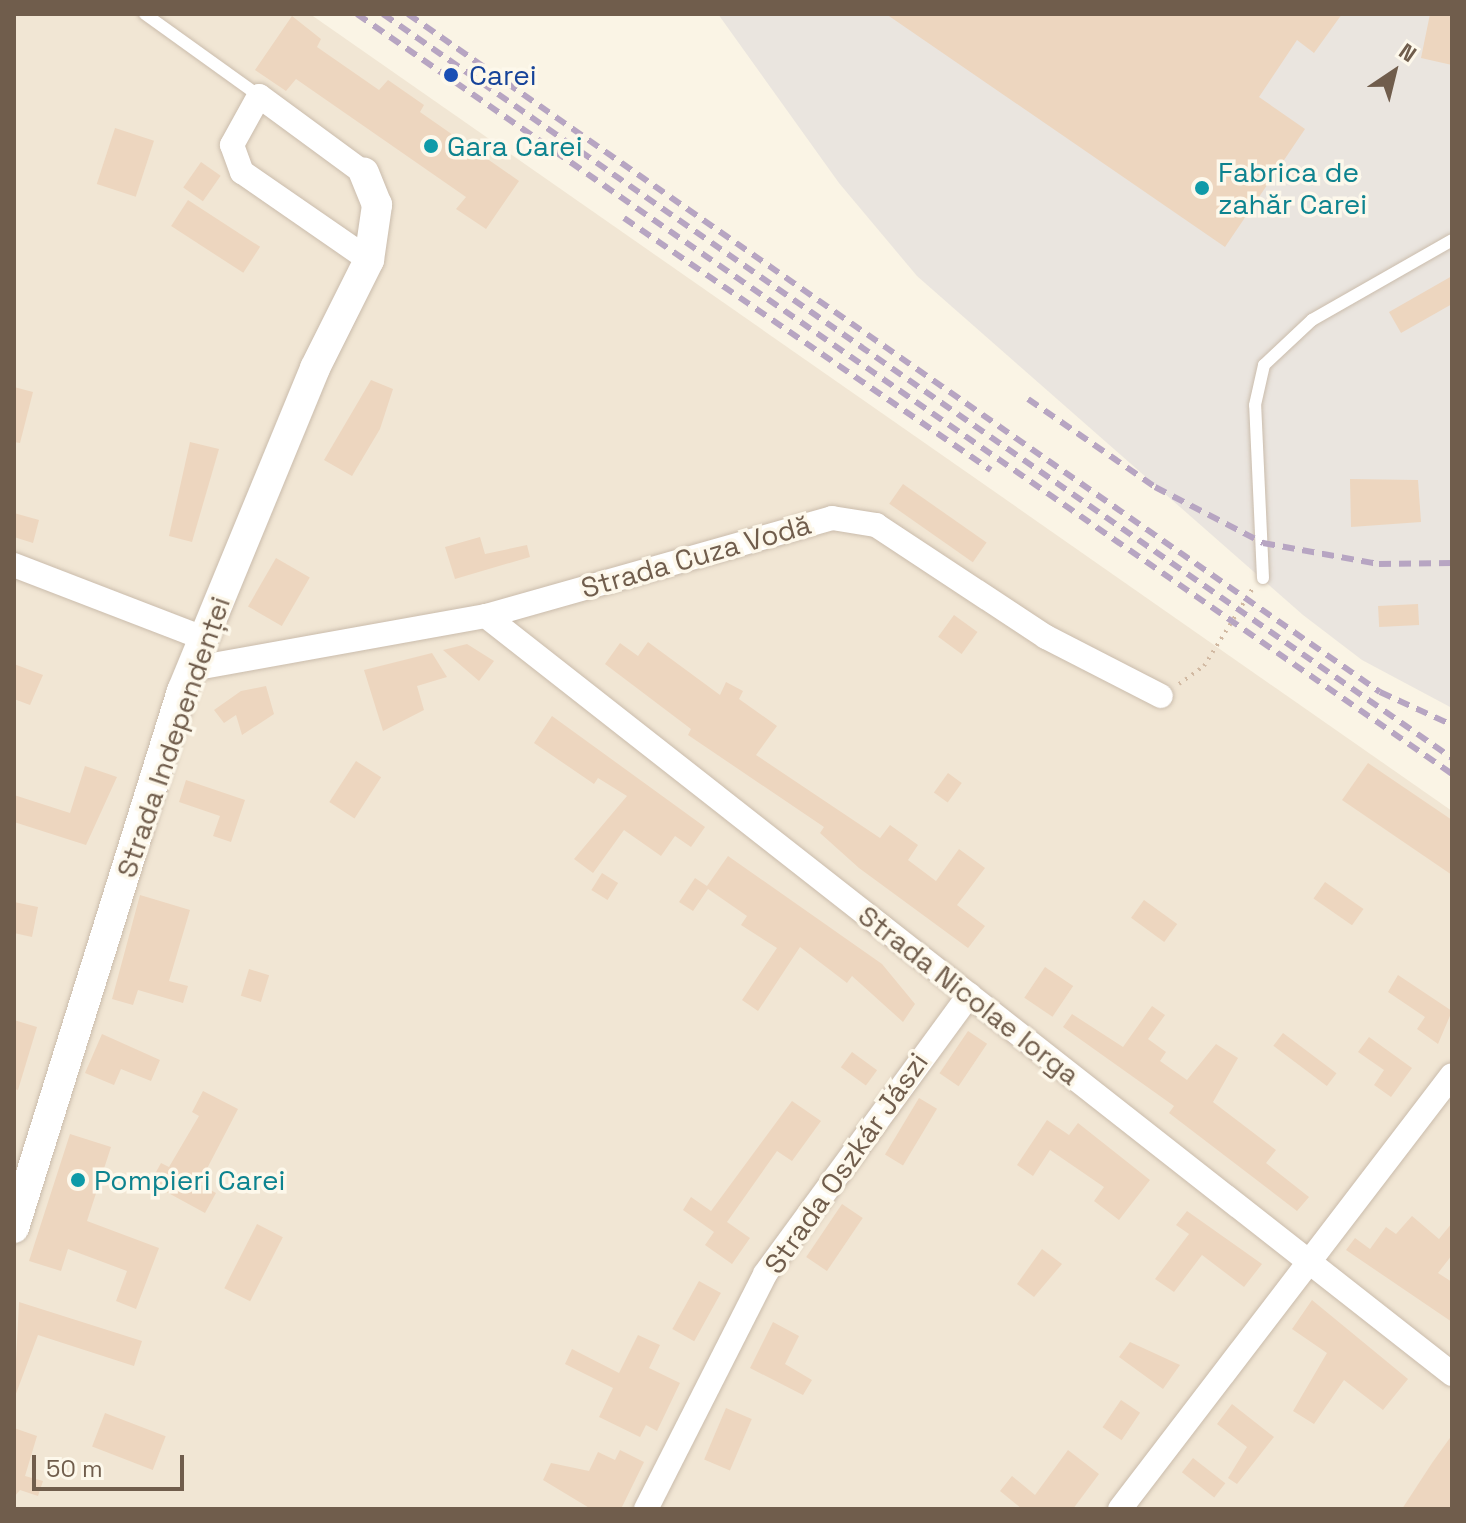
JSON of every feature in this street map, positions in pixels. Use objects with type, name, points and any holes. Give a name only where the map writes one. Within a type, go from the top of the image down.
[{"type":"street","name":"Strada Independenței","points":[[14,1228],[191,669],[315,368],[369,260],[377,205],[364,173],[259,96]]},
{"type":"street","points":[[259,96],[232,145],[242,172],[369,260]]},
{"type":"street","name":"Strada Cuza Vodă","points":[[191,669],[486,616],[832,518],[858,518],[1046,637],[1161,696]]},
{"type":"street","points":[[14,565],[203,638]]},
{"type":"street","name":"Strada Nicolae Iorga","points":[[486,616],[1452,1374]]},
{"type":"street","name":"Strada Oszkár Jászi","points":[[646,1509],[765,1274],[820,1189],[969,995]]},
{"type":"street","points":[[1120,1509],[1312,1262],[1452,1075]]},
{"type":"lane","name":"Strada Independenței","points":[[145,14],[259,96]]},
{"type":"lane","points":[[1263,578],[1255,405],[1264,365],[1312,320],[1452,240]]},
{"type":"path","points":[[1161,696],[1204,666],[1263,578]]},
{"type":"shaded area","points":[[14,14],[310,14],[1452,811],[1452,1509],[14,1509]]},
{"type":"shaded area","points":[[718,14],[1452,14],[1452,708],[1362,660],[1303,615],[917,276],[839,183]]},
{"type":"building","name":"Fabrica de zahăr Carei","points":[[886,14],[1342,14],[1314,53],[1297,40],[1259,97],[1305,129],[1225,247]]},
{"type":"building","points":[[1430,14],[1452,14],[1452,65],[1421,58]]},
{"type":"building","name":"Gara Carei","points":[[292,16],[321,39],[317,47],[379,90],[388,80],[424,105],[420,112],[519,181],[486,229],[456,209],[466,197],[296,79],[286,91],[255,70]]},
{"type":"building","points":[[115,128],[154,141],[136,197],[97,184]]},
{"type":"building","points":[[201,162],[221,176],[203,201],[183,187]]},
{"type":"building","points":[[188,200],[260,247],[243,273],[171,226]]},
{"type":"building","points":[[1452,276],[1452,304],[1401,333],[1389,312]]},
{"type":"building","points":[[371,380],[393,389],[380,429],[352,476],[324,460]]},
{"type":"building","points":[[14,387],[33,392],[20,443],[14,442]]},
{"type":"building","points":[[190,442],[219,449],[192,542],[169,536]]},
{"type":"building","points":[[1350,479],[1418,480],[1421,522],[1351,527]]},
{"type":"building","points":[[903,484],[987,543],[973,562],[889,504]]},
{"type":"building","points":[[14,513],[39,520],[33,543],[14,537]]},
{"type":"building","points":[[480,537],[485,554],[527,545],[530,557],[455,579],[445,547]]},
{"type":"building","points":[[276,558],[310,578],[282,626],[248,606]]},
{"type":"building","points":[[1418,604],[1419,625],[1379,627],[1378,606]]},
{"type":"building","points":[[954,615],[977,632],[962,654],[938,637]]},
{"type":"building","points":[[648,642],[720,695],[726,682],[743,691],[739,699],[777,726],[756,755],[880,838],[890,825],[918,845],[908,860],[936,881],[959,849],[985,868],[957,905],[985,926],[968,948],[859,868],[820,833],[824,827],[688,735],[691,729],[605,664],[620,643],[638,656]]},
{"type":"building","points":[[467,644],[494,661],[479,681],[443,650]]},
{"type":"building","points":[[432,653],[447,677],[417,686],[424,710],[383,731],[364,670]]},
{"type":"building","points":[[14,664],[43,675],[30,705],[14,699]]},
{"type":"building","points":[[266,686],[274,714],[242,735],[236,715],[224,723],[214,710],[241,691]]},
{"type":"building","points":[[552,716],[705,827],[691,847],[675,836],[661,856],[624,830],[593,873],[574,859],[627,796],[598,778],[594,784],[534,743]]},
{"type":"building","points":[[356,761],[381,777],[354,818],[329,802]]},
{"type":"building","points":[[1368,763],[1452,820],[1452,875],[1342,800]]},
{"type":"building","points":[[85,766],[117,777],[86,845],[14,822],[14,795],[70,813]]},
{"type":"building","points":[[948,773],[962,783],[948,802],[934,792]]},
{"type":"building","points":[[186,780],[245,800],[231,842],[213,836],[220,816],[179,802]]},
{"type":"building","points":[[728,856],[882,964],[915,1004],[903,1022],[852,976],[847,983],[800,947],[758,1011],[742,1000],[777,948],[741,925],[747,916],[708,889],[693,911],[679,902],[695,878],[707,886]]},
{"type":"building","points":[[602,873],[618,883],[608,900],[591,890]]},
{"type":"building","points":[[1325,882],[1364,909],[1352,925],[1314,898]]},
{"type":"building","points":[[140,895],[190,910],[169,981],[188,986],[183,1003],[138,990],[133,1005],[112,999]]},
{"type":"building","points":[[1144,900],[1177,924],[1164,942],[1131,918]]},
{"type":"building","points":[[14,902],[38,907],[32,937],[14,933]]},
{"type":"building","points":[[1045,967],[1073,986],[1052,1017],[1024,998]]},
{"type":"building","points":[[249,969],[269,975],[261,1002],[241,996]]},
{"type":"building","points":[[1398,975],[1452,1011],[1438,1044],[1417,1029],[1425,1017],[1388,992]]},
{"type":"building","points":[[1152,1006],[1165,1015],[1148,1039],[1166,1052],[1160,1061],[1187,1080],[1216,1044],[1238,1058],[1213,1102],[1276,1150],[1266,1163],[1309,1197],[1297,1211],[1169,1113],[1174,1106],[1063,1027],[1072,1014],[1123,1047]]},
{"type":"building","points":[[14,1020],[37,1027],[18,1090],[14,1089]]},
{"type":"building","points":[[968,1031],[987,1044],[959,1086],[939,1073]]},
{"type":"building","points":[[1283,1033],[1337,1073],[1327,1086],[1273,1046]]},
{"type":"building","points":[[102,1034],[160,1060],[151,1081],[121,1069],[114,1085],[85,1073]]},
{"type":"building","points":[[1369,1037],[1412,1068],[1391,1097],[1374,1085],[1384,1070],[1358,1052]]},
{"type":"building","points":[[852,1052],[877,1070],[866,1086],[841,1067]]},
{"type":"building","points":[[203,1091],[238,1109],[199,1184],[216,1193],[205,1213],[150,1183],[161,1163],[169,1167],[199,1116],[192,1112]]},
{"type":"building","points":[[919,1098],[937,1109],[903,1165],[885,1155]]},
{"type":"building","points":[[792,1101],[821,1121],[792,1161],[777,1151],[727,1222],[750,1238],[732,1264],[705,1245],[714,1232],[683,1210],[691,1197],[711,1211]]},
{"type":"building","points":[[1047,1120],[1069,1135],[1078,1123],[1150,1180],[1119,1220],[1094,1201],[1104,1187],[1050,1150],[1033,1176],[1017,1165]]},
{"type":"building","points":[[70,1134],[111,1147],[87,1221],[159,1248],[136,1309],[116,1301],[127,1271],[68,1249],[61,1271],[29,1261]]},
{"type":"building","points":[[842,1204],[863,1218],[827,1271],[806,1257]]},
{"type":"building","points":[[1187,1211],[1262,1264],[1244,1287],[1202,1255],[1174,1292],[1155,1279],[1189,1234],[1176,1225]]},
{"type":"building","points":[[1412,1216],[1439,1239],[1452,1223],[1452,1255],[1438,1273],[1452,1282],[1452,1322],[1346,1250],[1355,1238],[1370,1249],[1386,1227],[1396,1234]]},
{"type":"building","points":[[257,1224],[283,1237],[250,1301],[224,1288]]},
{"type":"building","points":[[1042,1249],[1062,1264],[1034,1297],[1017,1284]]},
{"type":"building","points":[[699,1281],[721,1293],[694,1341],[672,1329]]},
{"type":"building","points":[[1312,1300],[1408,1379],[1383,1410],[1344,1380],[1314,1424],[1293,1411],[1327,1353],[1292,1329]]},
{"type":"building","points":[[19,1302],[142,1341],[134,1366],[38,1335],[14,1399]]},
{"type":"building","points":[[773,1322],[799,1336],[785,1364],[812,1380],[803,1395],[750,1368]]},
{"type":"building","points":[[638,1335],[660,1345],[649,1368],[680,1383],[657,1431],[646,1425],[640,1437],[599,1417],[613,1388],[565,1364],[572,1349],[619,1373]]},
{"type":"building","points":[[1130,1342],[1180,1365],[1163,1389],[1119,1357]]},
{"type":"building","points":[[1121,1400],[1140,1413],[1122,1440],[1103,1427]]},
{"type":"building","points":[[1232,1404],[1274,1437],[1237,1484],[1228,1478],[1247,1447],[1217,1424]]},
{"type":"building","points":[[726,1408],[752,1419],[730,1470],[704,1460]]},
{"type":"building","points":[[105,1413],[166,1436],[153,1470],[92,1447]]},
{"type":"building","points":[[14,1428],[37,1436],[25,1476],[43,1481],[38,1496],[20,1490],[14,1497]]},
{"type":"building","points":[[1452,1435],[1452,1509],[1402,1509],[1432,1463]]},
{"type":"building","points":[[620,1450],[644,1462],[621,1509],[591,1509],[543,1480],[551,1463],[589,1471],[598,1452],[615,1460]]},
{"type":"building","points":[[1068,1450],[1099,1474],[1073,1509],[1022,1509],[1000,1491],[1012,1476],[1035,1495]]},
{"type":"building","points":[[1193,1458],[1225,1483],[1214,1497],[1182,1472]]},
{"type":"railway","points":[[357,14],[1452,774]]},
{"type":"railway","points":[[383,14],[1452,758]]},
{"type":"railway","points":[[408,14],[1380,692],[1452,725]]},
{"type":"railway","points":[[624,218],[991,470]]},
{"type":"railway","points":[[1028,399],[1155,487],[1263,543],[1379,564],[1452,563]]},
{"type":"place","name":"Carei","points":[[451,75]]},
{"type":"place","name":"Gara Carei","points":[[431,146]]},
{"type":"place","name":"Fabrica de zahăr Carei","points":[[1202,188]]},
{"type":"place","name":"Pompieri Carei","points":[[78,1180]]}]
